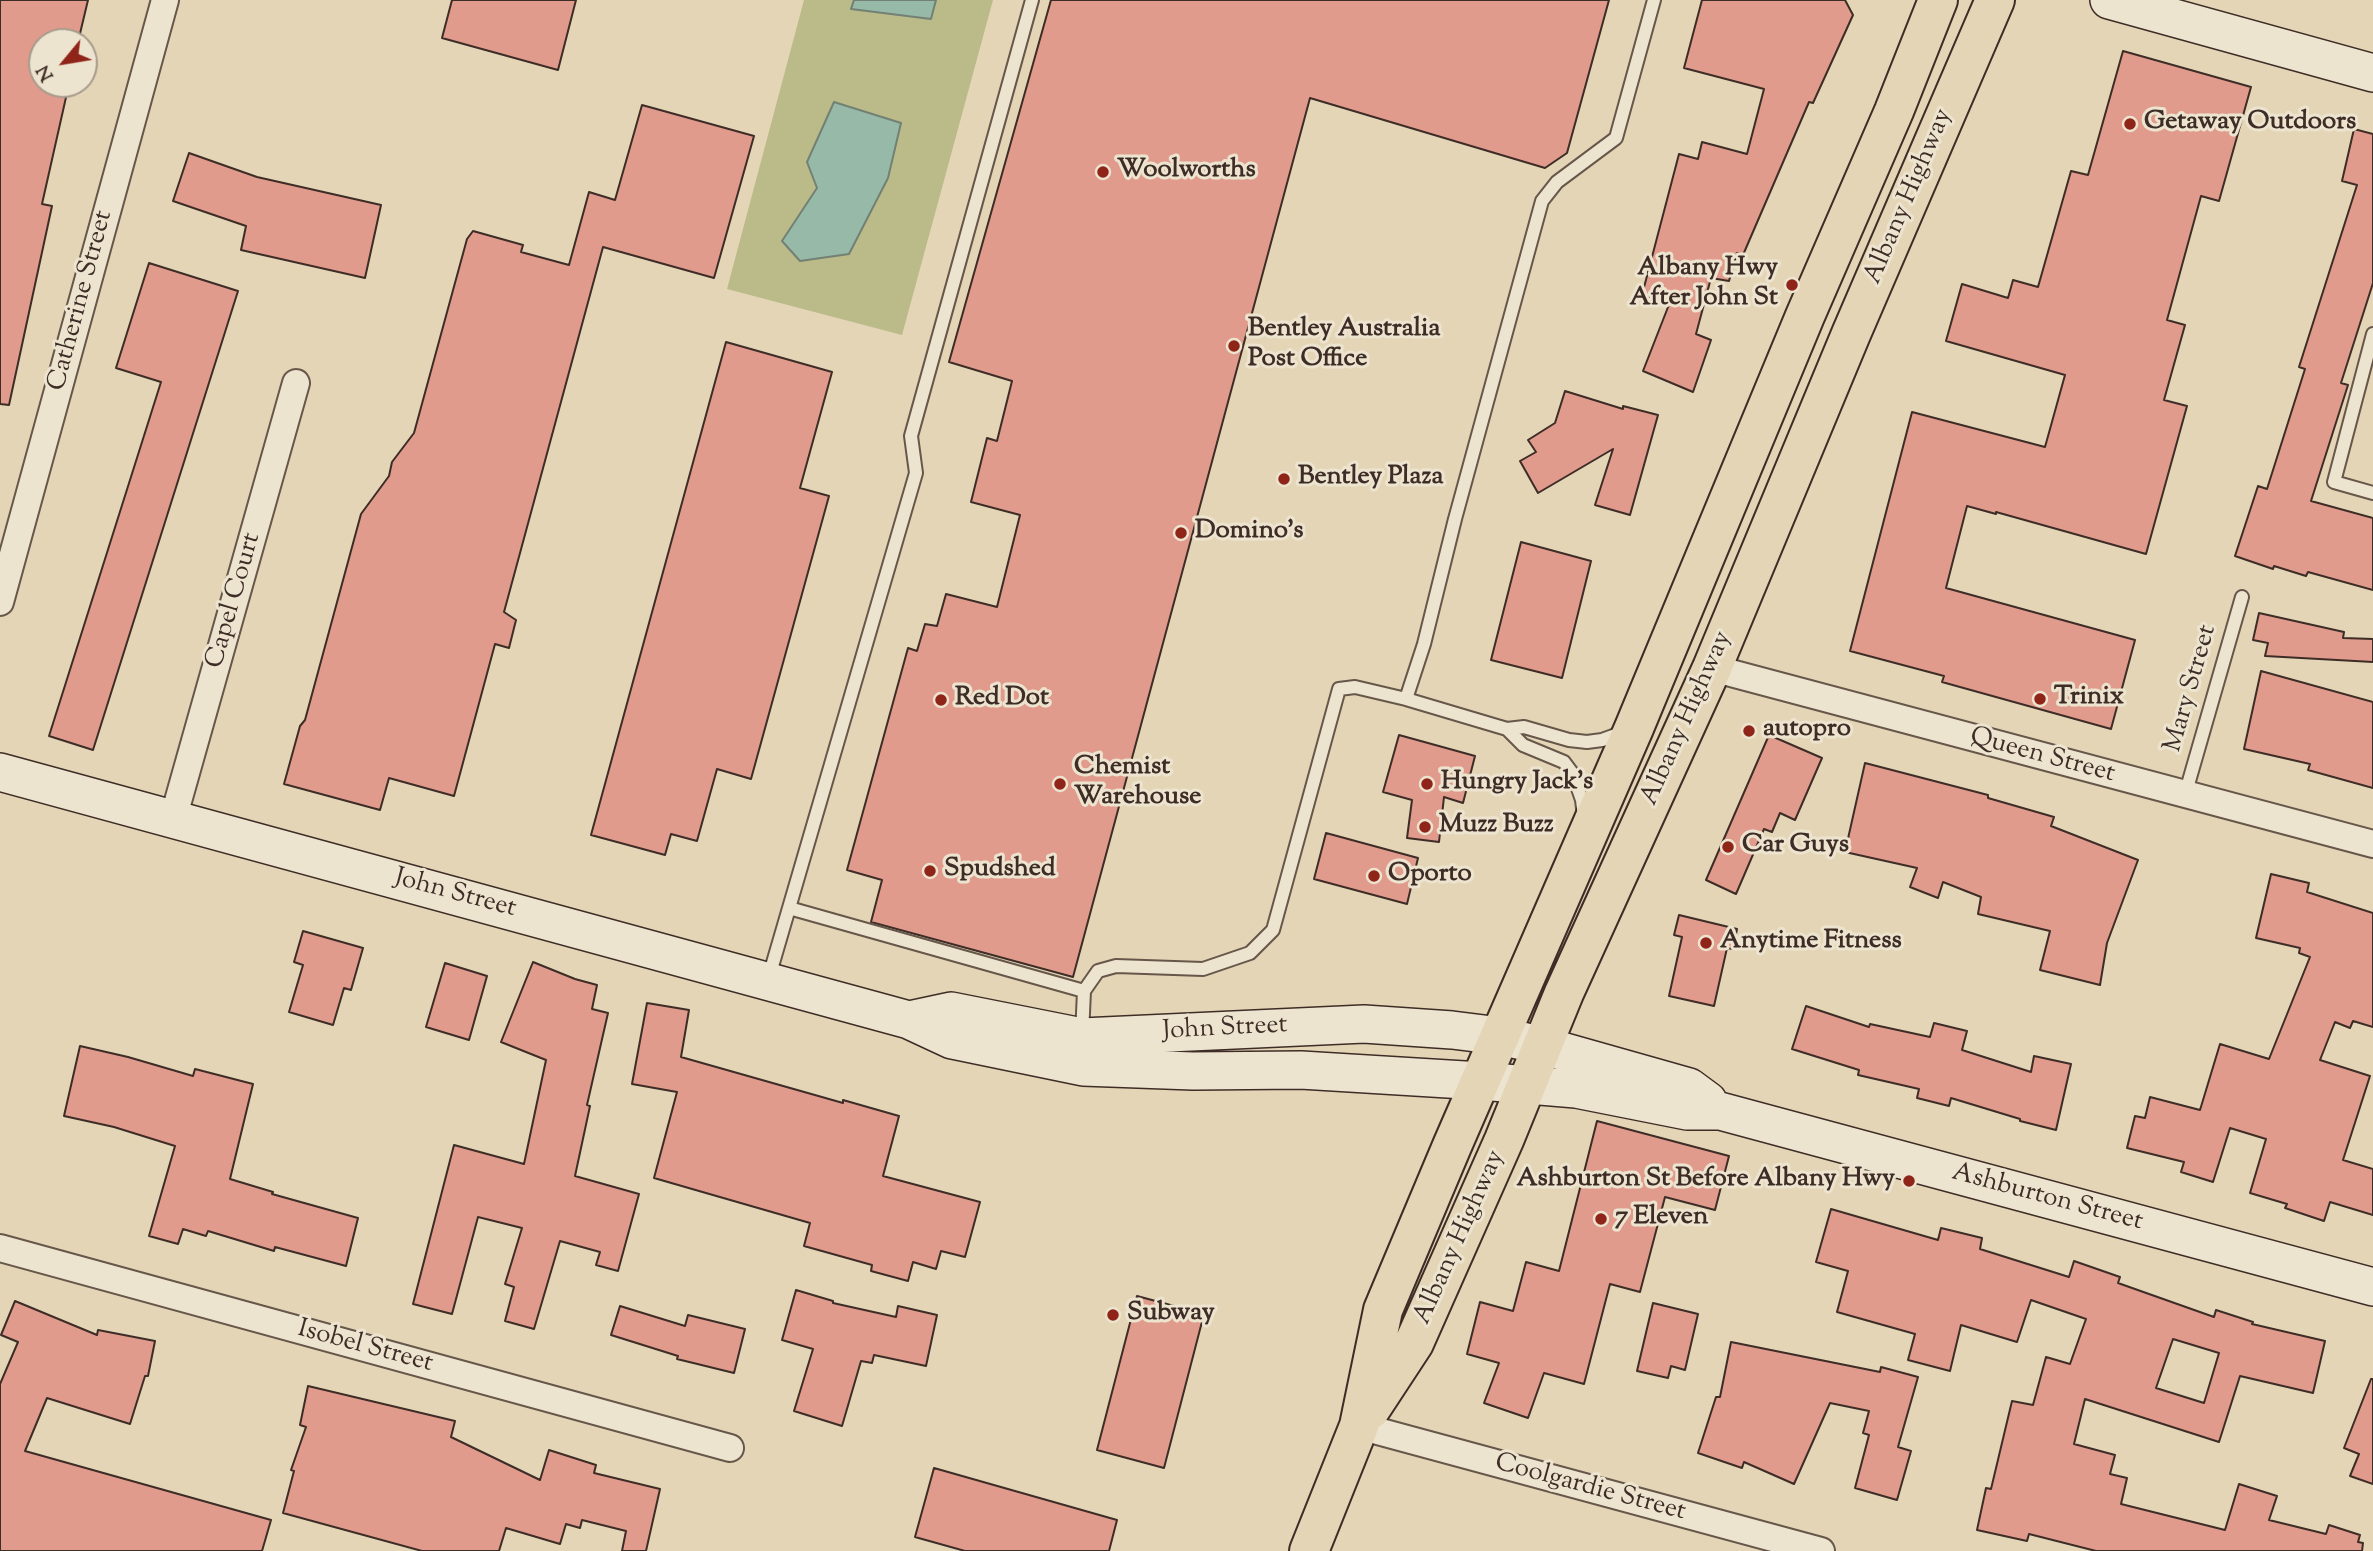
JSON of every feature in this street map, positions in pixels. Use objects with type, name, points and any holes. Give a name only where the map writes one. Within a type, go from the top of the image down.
[{"type":"highway","name":"Albany Highway","points":[[1309,1551],[1359,1426],[1383,1310],[1634,728],[1938,0]]},
{"type":"highway","name":"Albany Highway","points":[[1359,1426],[1414,1343],[1544,1046],[1564,993],[1712,668],[1851,334],[1995,0]]},
{"type":"main road","points":[[2109,0],[2373,73]]},
{"type":"main road","name":"John Street","points":[[0,772],[768,980],[909,1020],[952,1040],[1082,1052],[1193,1070],[1301,1070],[1526,1084]]},
{"type":"main road","name":"John Street","points":[[1082,1052],[1364,1024],[1452,1030],[1544,1046]]},
{"type":"main road","name":"Ashburton Street","points":[[1544,1046],[1689,1087],[1720,1111]]},
{"type":"main road","name":"Ashburton Street","points":[[1526,1084],[1576,1089],[1687,1111],[1720,1111],[2373,1287]]},
{"type":"street","name":"Catherine Street","points":[[0,602],[164,0]]},
{"type":"street","name":"Capel Court","points":[[173,819],[296,383]]},
{"type":"street","name":"Queen Street","points":[[1712,668],[2373,844]]},
{"type":"street","name":"Isobel Street","points":[[0,1248],[730,1448]]},
{"type":"street","name":"Coolgardie Street","points":[[1359,1426],[1821,1551]]},
{"type":"lane","points":[[768,980],[916,473],[911,436],[1032,0]]},
{"type":"lane","points":[[1406,699],[1542,201],[1556,182],[1616,138],[1654,0]]},
{"type":"lane","points":[[2373,334],[2334,482],[2373,493]]},
{"type":"lane","name":"Mary Street","points":[[2185,795],[2242,597]]},
{"type":"lane","points":[[1082,1052],[1084,992],[1098,971],[1116,966],[1203,969],[1250,953],[1273,930],[1339,689],[1355,687],[1507,729],[1524,727],[1569,740],[1602,740],[1634,728]]},
{"type":"lane","points":[[1507,729],[1523,745],[1564,762],[1573,774],[1582,800],[1586,838]]},
{"type":"lane","points":[[789,908],[1084,992]]},
{"type":"green space","points":[[804,0],[993,0],[902,335],[727,289]]},
{"type":"shaded area","points":[[854,0],[936,0],[931,19],[851,9]]},
{"type":"shaded area","points":[[834,102],[901,123],[888,178],[849,254],[800,261],[782,241],[817,188],[807,162]]},
{"type":"building","points":[[0,0],[88,0],[81,28],[28,28],[28,98],[66,98],[42,204],[52,206],[9,405],[0,404]]},
{"type":"building","points":[[452,0],[576,0],[558,70],[442,38]]},
{"type":"building","points":[[1051,0],[1609,0],[1567,153],[1545,168],[1310,98],[1073,977],[871,922],[882,880],[847,870],[908,648],[917,651],[925,624],[937,626],[946,594],[997,607],[1020,515],[971,502],[987,438],[997,441],[1012,381],[949,362]]},
{"type":"building","points":[[1702,0],[1845,0],[1853,15],[1813,103],[1809,102],[1743,255],[1737,253],[1729,281],[1711,278],[1696,334],[1711,340],[1693,392],[1643,371],[1670,302],[1642,295],[1679,154],[1698,159],[1702,142],[1747,154],[1764,89],[1684,68]]},
{"type":"building","points":[[2123,51],[2251,87],[2219,201],[2201,196],[2167,320],[2185,325],[2164,400],[2187,406],[2146,554],[1967,506],[1946,588],[2135,640],[2111,729],[1942,682],[1944,676],[1850,651],[1912,412],[2045,447],[2065,375],[1946,341],[1962,284],[2008,298],[2013,280],[2038,287],[2071,171],[2088,175]]},
{"type":"building","points":[[642,105],[754,136],[714,278],[603,247],[504,612],[516,620],[509,648],[495,644],[454,796],[389,778],[380,810],[284,784],[300,726],[305,720],[361,514],[389,476],[392,462],[414,433],[467,239],[473,231],[523,245],[521,252],[569,265],[589,192],[615,200]]},
{"type":"building","points":[[2354,129],[2373,134],[2373,283],[2341,383],[2348,385],[2311,501],[2373,518],[2373,590],[2308,572],[2306,576],[2274,566],[2273,569],[2235,556],[2258,486],[2267,489],[2305,369],[2299,367],[2357,185],[2342,181]]},
{"type":"building","points":[[189,153],[257,177],[381,205],[365,278],[241,250],[246,226],[173,201]]},
{"type":"building","points":[[149,263],[238,291],[93,750],[49,736],[161,382],[116,368]]},
{"type":"building","points":[[726,342],[832,372],[800,488],[829,496],[751,779],[717,769],[697,841],[671,834],[665,855],[591,835]]},
{"type":"building","points":[[1565,391],[1623,409],[1623,406],[1658,415],[1630,515],[1595,505],[1613,449],[1538,493],[1520,461],[1536,452],[1528,440],[1555,423]]},
{"type":"building","points":[[1521,542],[1591,561],[1562,678],[1491,660]]},
{"type":"building","points":[[2259,613],[2344,632],[2343,638],[2373,639],[2373,662],[2265,656],[2268,643],[2253,640]]},
{"type":"building","points":[[2261,671],[2373,702],[2373,788],[2308,770],[2310,764],[2244,749]]},
{"type":"building","points":[[1399,735],[1475,756],[1463,803],[1444,797],[1439,842],[1407,838],[1412,800],[1383,792]]},
{"type":"building","points":[[1769,735],[1822,758],[1795,820],[1780,813],[1772,832],[1764,829],[1736,894],[1706,880]]},
{"type":"building","points":[[1865,763],[1988,795],[1988,798],[2054,817],[2051,826],[2138,860],[2107,943],[2100,985],[2040,970],[2050,931],[1978,914],[1981,897],[1943,882],[1938,898],[1910,887],[1917,868],[1845,852]]},
{"type":"building","points":[[1326,833],[1418,858],[1407,904],[1314,879]]},
{"type":"building","points":[[2271,874],[2309,883],[2307,892],[2373,913],[2373,1027],[2353,1021],[2350,1028],[2335,1022],[2320,1060],[2370,1076],[2343,1160],[2373,1169],[2373,1215],[2330,1202],[2324,1221],[2285,1208],[2287,1204],[2250,1193],[2266,1139],[2230,1128],[2213,1182],[2181,1172],[2184,1162],[2127,1148],[2135,1116],[2145,1118],[2150,1097],[2200,1110],[2220,1044],[2269,1059],[2310,957],[2299,953],[2300,948],[2256,938]]},
{"type":"building","points":[[1679,915],[1737,929],[1733,949],[1727,948],[1714,1006],[1669,996],[1682,937],[1674,935]]},
{"type":"building","points":[[303,931],[363,948],[351,990],[344,988],[333,1025],[289,1012],[303,965],[294,962]]},
{"type":"building","points":[[533,962],[597,985],[592,1009],[608,1013],[587,1105],[590,1106],[575,1176],[639,1194],[618,1271],[596,1265],[600,1252],[560,1241],[534,1329],[505,1321],[514,1287],[505,1284],[522,1228],[478,1217],[452,1314],[413,1304],[454,1145],[524,1164],[546,1060],[501,1042]]},
{"type":"building","points":[[445,963],[487,976],[469,1040],[426,1027]]},
{"type":"building","points":[[647,1003],[689,1010],[681,1057],[899,1116],[883,1176],[980,1202],[965,1257],[941,1251],[936,1269],[913,1262],[908,1281],[871,1271],[872,1265],[804,1246],[810,1223],[654,1178],[677,1092],[632,1084]]},
{"type":"building","points":[[1806,1006],[1869,1027],[1870,1024],[1930,1037],[1934,1023],[1967,1031],[1962,1050],[2031,1072],[2034,1056],[2071,1064],[2056,1130],[1951,1098],[1949,1106],[1917,1098],[1919,1089],[1858,1075],[1859,1070],[1792,1049]]},
{"type":"building","points":[[80,1046],[193,1076],[195,1069],[253,1084],[230,1179],[273,1192],[272,1194],[358,1218],[346,1266],[275,1247],[274,1251],[208,1231],[206,1236],[183,1229],[178,1244],[149,1236],[175,1146],[114,1127],[64,1116]]},
{"type":"building","points":[[1597,1121],[1729,1156],[1715,1210],[1665,1197],[1640,1292],[1610,1284],[1584,1384],[1544,1373],[1528,1418],[1484,1403],[1499,1363],[1467,1354],[1480,1302],[1513,1311],[1526,1262],[1559,1271]]},
{"type":"building","points":[[1831,1209],[1938,1240],[1941,1228],[1982,1238],[1980,1249],[2069,1277],[2074,1261],[2120,1277],[2118,1283],[2214,1317],[2216,1310],[2253,1322],[2252,1324],[2325,1341],[2313,1393],[2240,1376],[2219,1442],[2085,1399],[2074,1444],[2115,1455],[2110,1474],[2127,1478],[2121,1504],[2225,1530],[2239,1484],[2277,1496],[2269,1520],[2326,1534],[2329,1525],[2360,1535],[2358,1542],[2363,1543],[2362,1551],[2096,1551],[2029,1534],[2027,1541],[1977,1530],[1986,1488],[1991,1489],[2012,1401],[2033,1405],[2046,1357],[2070,1364],[2086,1319],[2031,1300],[2017,1342],[1961,1325],[1950,1371],[1908,1360],[1915,1334],[1837,1312],[1848,1271],[1816,1262]],"holes":[[[2173,1339],[2219,1353],[2204,1403],[2156,1388]]]},
{"type":"building","points":[[796,1290],[833,1303],[896,1317],[898,1306],[937,1315],[926,1366],[874,1355],[872,1363],[861,1361],[842,1426],[794,1411],[813,1349],[782,1340]]},
{"type":"building","points":[[1137,1296],[1204,1314],[1164,1468],[1097,1450]]},
{"type":"building","points":[[15,1301],[97,1335],[98,1330],[155,1341],[148,1376],[145,1376],[130,1424],[47,1398],[25,1451],[271,1520],[262,1551],[0,1551],[0,1384],[18,1342],[1,1335]]},
{"type":"building","points":[[1653,1303],[1698,1314],[1685,1370],[1671,1366],[1668,1378],[1637,1371]]},
{"type":"building","points":[[620,1306],[685,1326],[688,1315],[745,1329],[734,1373],[677,1359],[678,1356],[611,1335]]},
{"type":"building","points":[[1731,1342],[1880,1372],[1881,1367],[1918,1377],[1898,1447],[1911,1451],[1897,1500],[1855,1488],[1869,1435],[1863,1433],[1869,1411],[1830,1403],[1794,1484],[1744,1462],[1742,1468],[1698,1453],[1716,1397],[1720,1397]]},
{"type":"building","points":[[2371,1379],[2373,1484],[2350,1476],[2359,1454],[2344,1448]]},
{"type":"building","points":[[308,1386],[455,1421],[451,1437],[540,1480],[549,1450],[596,1465],[594,1473],[660,1489],[646,1551],[622,1551],[626,1531],[582,1520],[580,1528],[566,1524],[560,1544],[506,1528],[499,1551],[422,1551],[283,1513],[294,1471],[291,1470],[306,1427],[300,1425]]},
{"type":"building","points":[[934,1468],[1117,1520],[1109,1551],[965,1551],[915,1537]]},
{"type":"place","name":"Getaway Outdoors","points":[[2130,124]]},
{"type":"place","name":"Woolworths","points":[[1103,172]]},
{"type":"place","name":"Albany Hwy After John St","points":[[1792,285]]},
{"type":"place","name":"Bentley Australia Post Office","points":[[1234,346]]},
{"type":"place","name":"Bentley Plaza","points":[[1284,479]]},
{"type":"place","name":"Domino's","points":[[1181,533]]},
{"type":"place","name":"Trinix","points":[[2040,699]]},
{"type":"place","name":"Red Dot","points":[[941,700]]},
{"type":"place","name":"autopro","points":[[1749,731]]},
{"type":"place","name":"Chemist Warehouse","points":[[1060,784]]},
{"type":"place","name":"Hungry Jack's","points":[[1427,784]]},
{"type":"place","name":"Muzz Buzz","points":[[1425,827]]},
{"type":"place","name":"Car Guys","points":[[1728,847]]},
{"type":"place","name":"Spudshed","points":[[930,871]]},
{"type":"place","name":"Oporto","points":[[1374,876]]},
{"type":"place","name":"Anytime Fitness","points":[[1706,943]]},
{"type":"place","name":"Ashburton St Before Albany Hwy","points":[[1909,1181]]},
{"type":"place","name":"7 Eleven","points":[[1601,1219]]},
{"type":"place","name":"Subway","points":[[1113,1315]]}]
